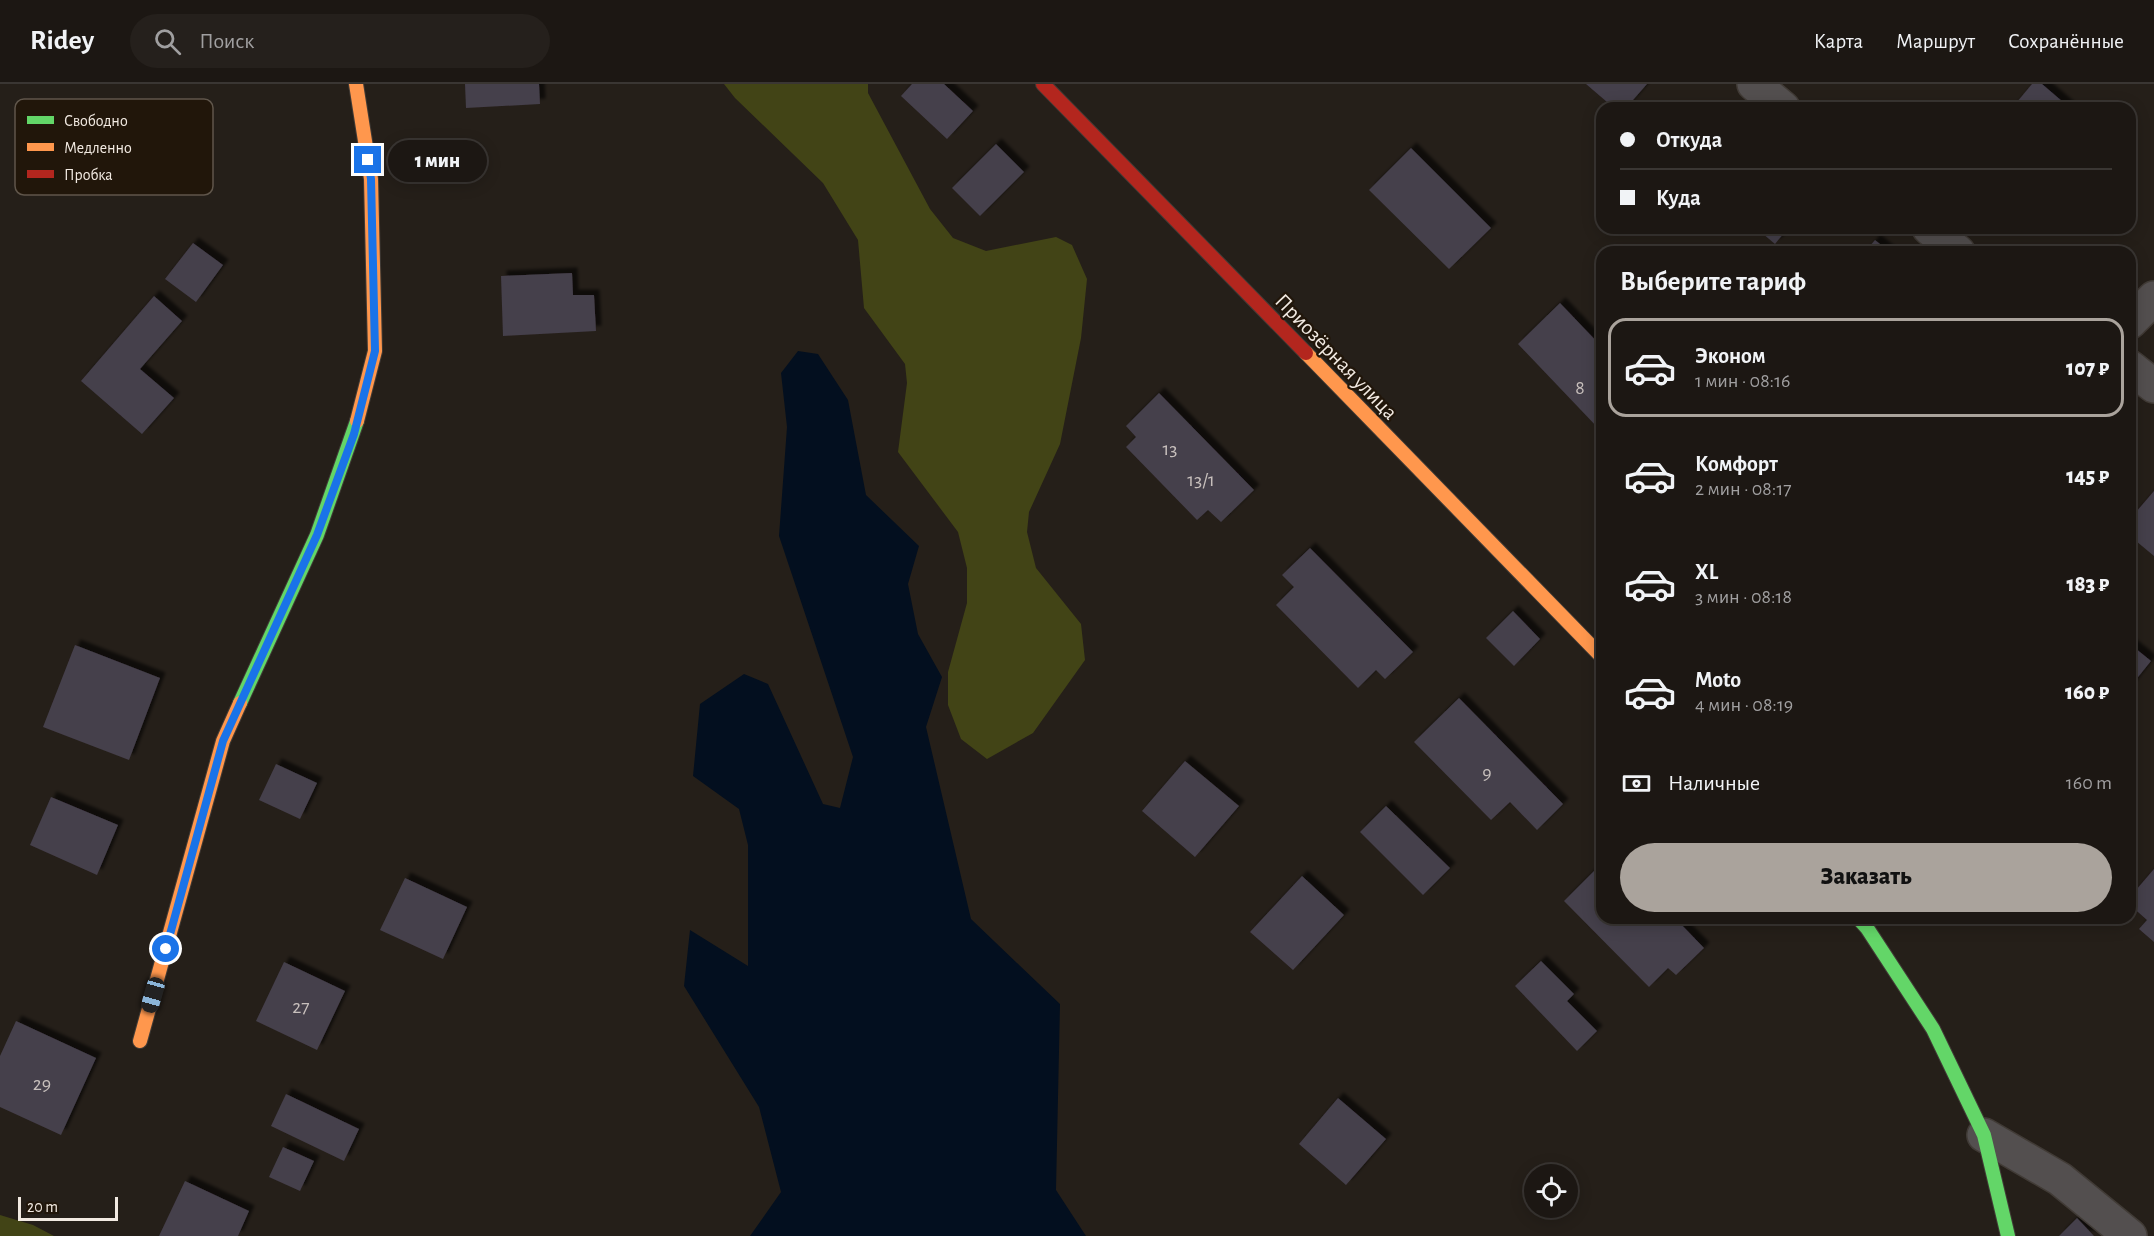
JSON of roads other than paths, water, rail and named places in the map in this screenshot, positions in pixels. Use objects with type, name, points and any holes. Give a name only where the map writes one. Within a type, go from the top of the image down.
[{"type":"street","points":[[140,1041],[223,741],[317,535],[354,434],[375,351],[371,179],[356,84]]},
{"type":"street","name":"Приозёрная улица","points":[[1043,84],[1596,651]]},
{"type":"street","points":[[1754,84],[1776,102]]},
{"type":"street","points":[[1936,234],[1951,246]]},
{"type":"street","points":[[2136,316],[2154,298]]},
{"type":"street","points":[[2136,372],[2154,386]]},
{"type":"street","points":[[1864,924],[1933,1029],[1984,1135],[2008,1236]]},
{"type":"street","points":[[1984,1135],[2060,1179],[2130,1236]]},
{"type":"water","points":[[798,351],[818,354],[848,400],[866,495],[919,546],[908,584],[918,634],[942,677],[926,727],[971,919],[1060,1004],[1056,1190],[1086,1236],[750,1236],[781,1192],[759,1107],[684,986],[690,930],[748,966],[748,845],[739,809],[693,776],[700,704],[744,674],[768,684],[823,804],[840,808],[853,757],[779,536],[787,427],[781,373]]}]
